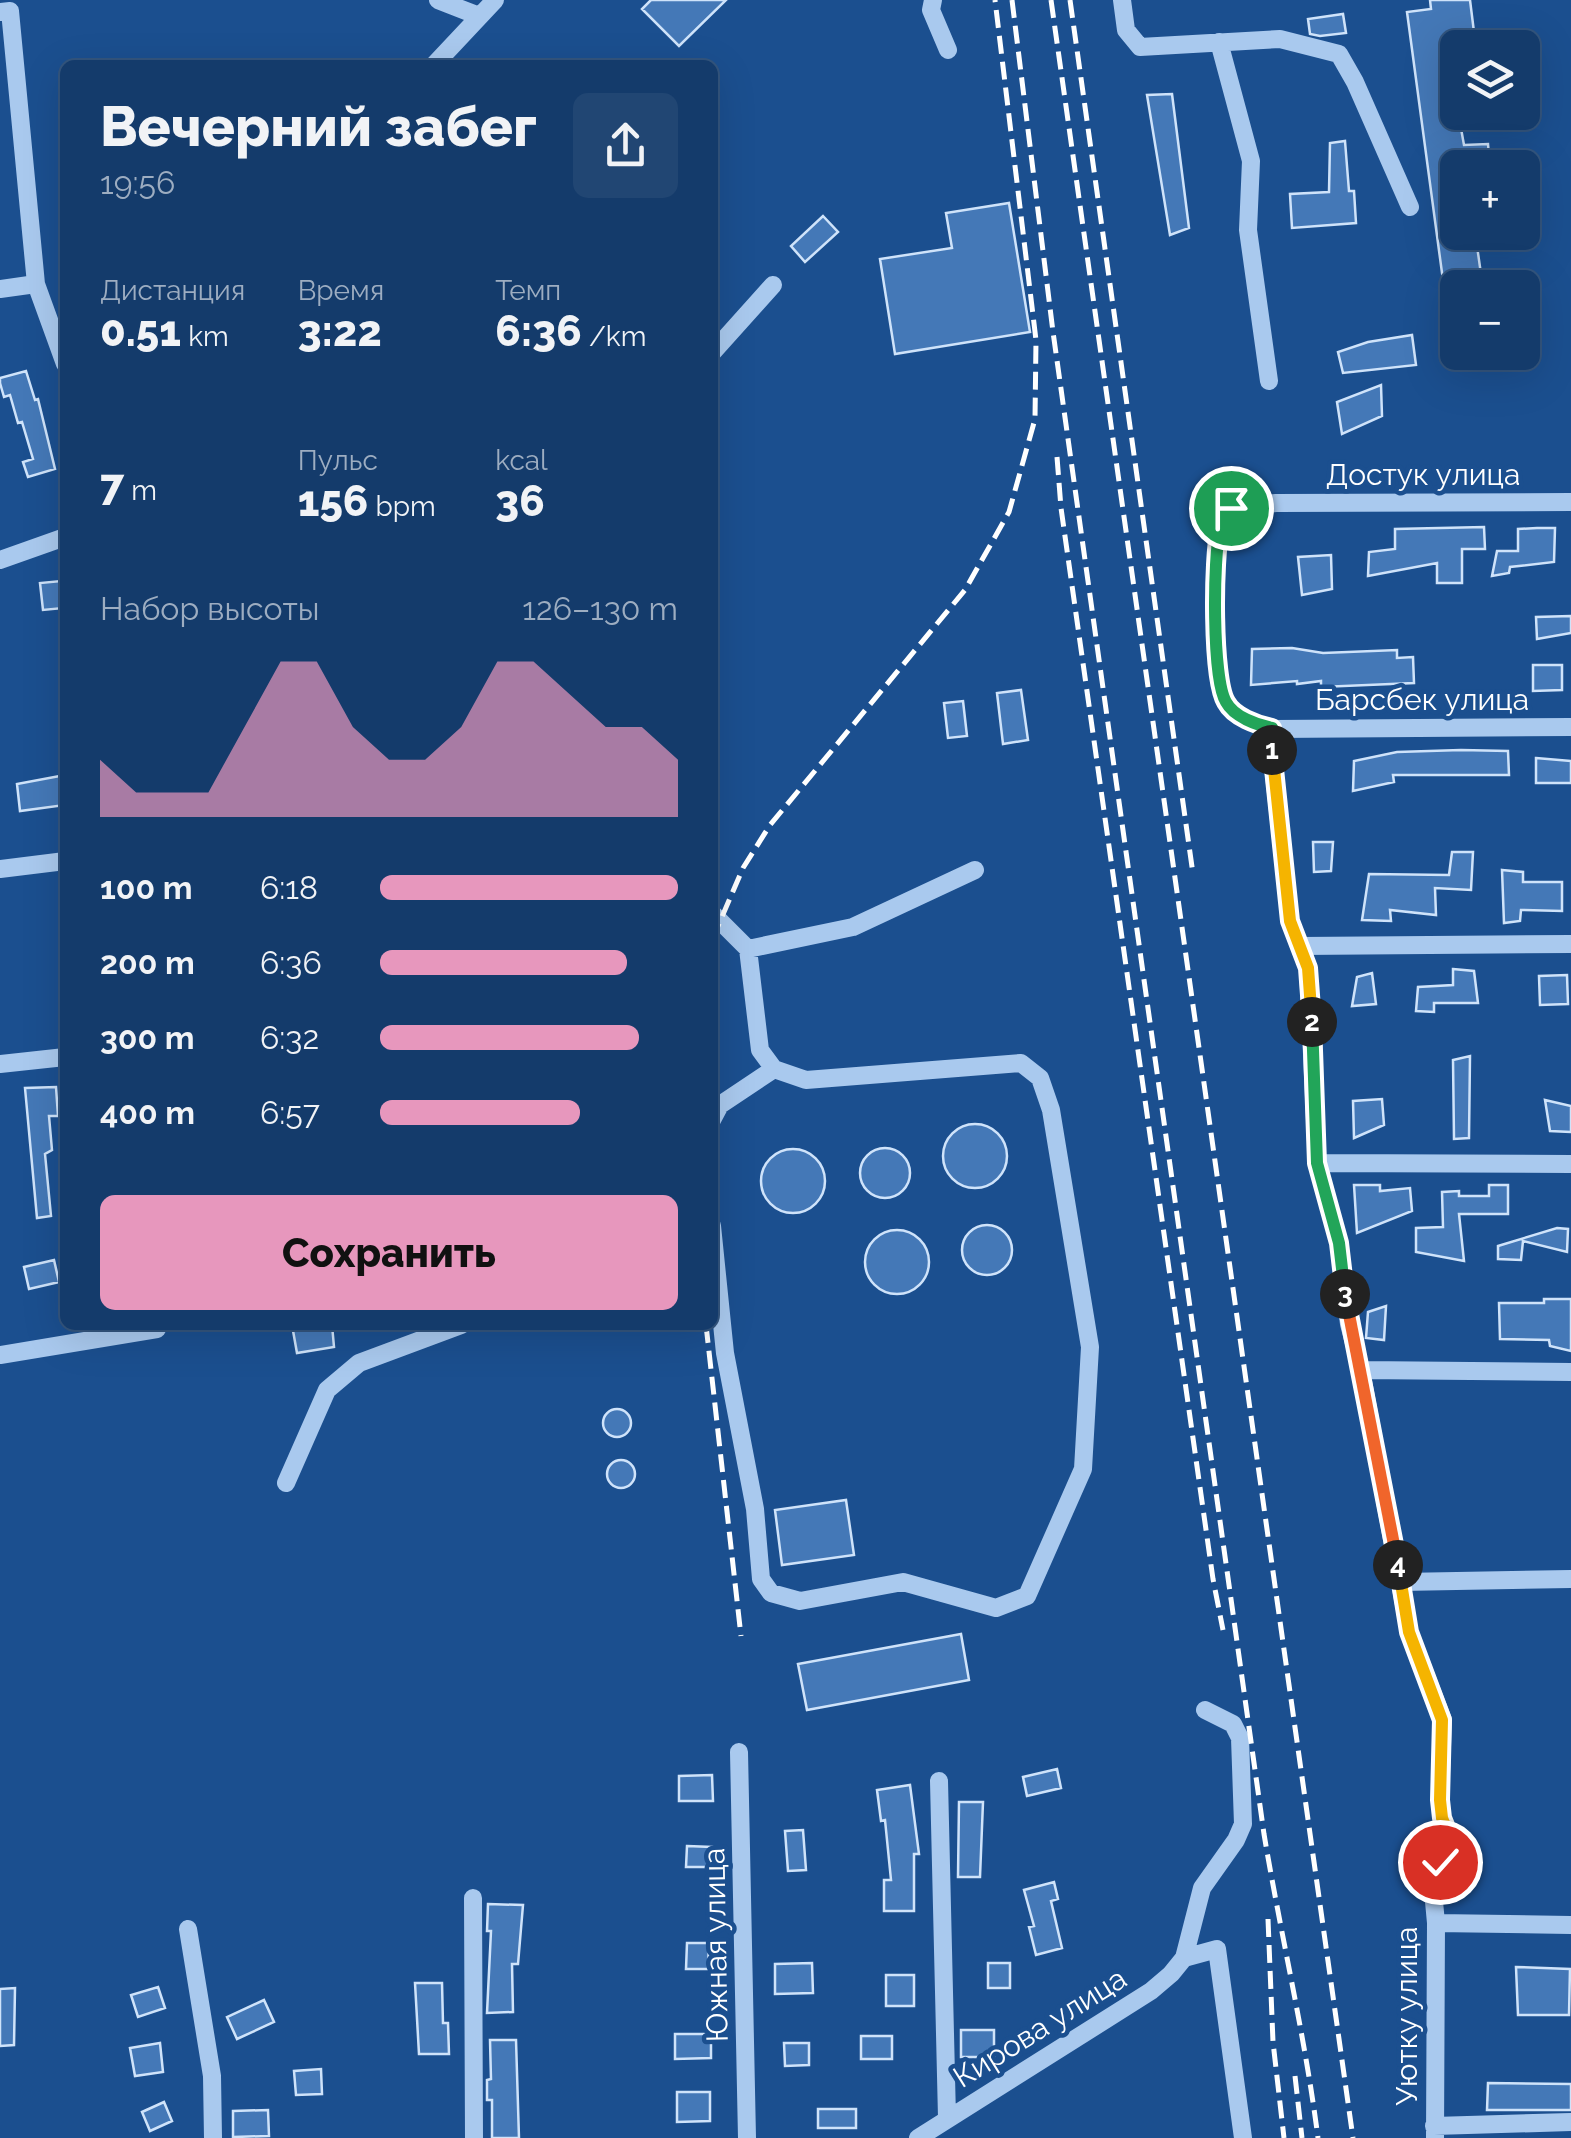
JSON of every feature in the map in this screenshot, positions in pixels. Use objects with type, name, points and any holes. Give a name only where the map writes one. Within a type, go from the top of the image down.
[{"type":"street","points":[[438,0],[485,6]]},
{"type":"street","points":[[933,0],[931,10],[948,50]]},
{"type":"street","points":[[1122,0],[1126,30],[1140,47],[1280,39],[1339,54],[1410,207]]},
{"type":"street","points":[[438,60],[485,6]]},
{"type":"street","points":[[7,7],[36,284],[60,350]]},
{"type":"street","points":[[1219,42],[1251,161],[1248,230],[1269,381]]},
{"type":"street","points":[[0,288],[36,284]]},
{"type":"street","points":[[718,346],[773,284]]},
{"type":"street","name":"Достук улица","points":[[1272,728],[1256,725],[1227,705],[1217,678],[1220,528],[1231,508],[1276,503],[1571,502]]},
{"type":"street","points":[[0,560],[60,539]]},
{"type":"street","name":"Барсбек улица","points":[[1272,728],[1571,727]]},
{"type":"street","name":"Уютку улица","points":[[1272,728],[1290,921],[1308,968],[1317,1163],[1339,1243],[1349,1324],[1362,1370],[1409,1632],[1442,1720],[1440,1800],[1442,1818],[1456,1853],[1447,1856],[1432,1880],[1436,1923],[1435,2132]]},
{"type":"street","points":[[0,869],[60,862]]},
{"type":"street","points":[[748,949],[852,927],[975,870]]},
{"type":"street","points":[[718,919],[748,949],[760,1050],[774,1069],[806,1080],[1021,1062],[1040,1078],[1051,1110],[1090,1347],[1083,1468],[1026,1596],[996,1608],[903,1582],[800,1601],[772,1593],[761,1578],[718,1280]]},
{"type":"street","points":[[1300,946],[1571,944]]},
{"type":"street","points":[[0,1064],[60,1058]]},
{"type":"street","points":[[718,1109],[774,1069]]},
{"type":"street","points":[[1317,1163],[1571,1164]]},
{"type":"street","points":[[0,1355],[151,1330]]},
{"type":"street","points":[[286,1482],[327,1390],[360,1363],[448,1330]]},
{"type":"street","points":[[1362,1370],[1571,1372]]},
{"type":"street","points":[[1401,1582],[1571,1579]]},
{"type":"street","points":[[1206,1710],[1233,1724],[1240,1738],[1244,1824],[1202,1888],[1184,1958],[1217,1949],[1243,2138]]},
{"type":"street","name":"Южная улица","points":[[739,1752],[747,2138]]},
{"type":"street","points":[[939,1782],[947,2118]]},
{"type":"street","points":[[473,1898],[474,2138]]},
{"type":"street","points":[[1436,1923],[1571,1925]]},
{"type":"street","points":[[188,1929],[212,2076],[213,2138]]},
{"type":"street","name":"Кирова улица","points":[[918,2138],[1151,1992],[1184,1958]]},
{"type":"street","points":[[1435,2132],[1571,2122]]},
{"type":"building","points":[[651,0],[726,0],[679,46],[642,9]]},
{"type":"building","points":[[1430,0],[1470,0],[1474,30],[1440,30],[1440,130],[1461,130],[1464,145],[1488,144],[1488,150],[1440,150],[1440,250],[1478,250],[1480,270],[1442,270],[1407,12],[1431,9]]},
{"type":"building","points":[[1343,14],[1346,33],[1310,34],[1308,19]]},
{"type":"building","points":[[1172,94],[1189,228],[1170,235],[1147,95]]},
{"type":"building","points":[[1345,141],[1356,223],[1292,228],[1290,194],[1329,192],[1330,143]]},
{"type":"building","points":[[1009,203],[1030,332],[895,354],[880,259],[952,248],[946,213]]},
{"type":"building","points":[[823,216],[838,232],[805,262],[791,246]]},
{"type":"building","points":[[1412,335],[1416,365],[1343,373],[1338,352],[1368,342]]},
{"type":"building","points":[[26,371],[35,400],[38,399],[55,469],[28,477],[23,462],[33,459],[22,422],[18,423],[10,395],[4,397],[0,383],[0,378]]},
{"type":"building","points":[[1381,385],[1382,416],[1342,434],[1337,402]]},
{"type":"building","points":[[1484,527],[1485,549],[1462,549],[1462,583],[1437,583],[1437,563],[1368,576],[1369,552],[1395,549],[1395,529]]},
{"type":"building","points":[[1555,528],[1554,562],[1510,567],[1509,573],[1492,576],[1497,551],[1518,551],[1518,529]]},
{"type":"building","points":[[1331,555],[1332,589],[1302,595],[1298,557]]},
{"type":"building","points":[[60,581],[60,608],[43,610],[40,583]]},
{"type":"building","points":[[1571,616],[1571,633],[1537,639],[1536,617]]},
{"type":"building","points":[[1292,648],[1323,653],[1397,650],[1397,658],[1413,657],[1414,683],[1321,687],[1321,681],[1297,681],[1251,685],[1252,649]]},
{"type":"building","points":[[1533,665],[1562,665],[1562,690],[1533,691]]},
{"type":"building","points":[[1021,690],[1028,740],[1003,744],[997,693]]},
{"type":"building","points":[[963,701],[967,736],[948,738],[944,703]]},
{"type":"building","points":[[1508,751],[1509,775],[1393,775],[1394,782],[1353,791],[1354,761],[1397,752]]},
{"type":"building","points":[[1536,758],[1571,761],[1571,783],[1536,783]]},
{"type":"building","points":[[60,776],[60,806],[20,811],[17,784]]},
{"type":"building","points":[[1313,842],[1333,842],[1331,871],[1314,872]]},
{"type":"building","points":[[1452,852],[1473,852],[1471,890],[1435,888],[1436,915],[1390,910],[1391,921],[1362,920],[1369,874],[1449,875]]},
{"type":"building","points":[[1502,870],[1523,872],[1523,882],[1562,882],[1562,911],[1521,910],[1520,921],[1504,923]]},
{"type":"building","points":[[1453,969],[1474,971],[1478,1003],[1434,1003],[1434,1012],[1416,1011],[1418,987],[1453,985]]},
{"type":"building","points":[[1372,973],[1376,1004],[1352,1006],[1357,977]]},
{"type":"building","points":[[1567,975],[1568,1004],[1540,1005],[1539,976]]},
{"type":"building","points":[[1470,1056],[1469,1138],[1454,1139],[1453,1060]]},
{"type":"building","points":[[56,1087],[58,1116],[49,1116],[52,1150],[45,1154],[51,1216],[37,1218],[25,1088]]},
{"type":"building","points":[[1382,1099],[1384,1125],[1354,1138],[1353,1101]]},
{"type":"building","points":[[1545,1100],[1571,1106],[1571,1132],[1550,1131]]},
{"type":"building","points":[[975,1124],[997,1134],[1007,1156],[997,1178],[975,1188],[953,1178],[943,1156],[953,1134]]},
{"type":"building","points":[[885,1148],[902,1156],[910,1173],[902,1190],[885,1198],[868,1190],[860,1173],[868,1156]]},
{"type":"building","points":[[793,1149],[816,1158],[825,1181],[816,1204],[793,1213],[770,1204],[761,1181],[770,1158]]},
{"type":"building","points":[[1354,1185],[1380,1185],[1380,1191],[1410,1188],[1412,1211],[1357,1233]]},
{"type":"building","points":[[1489,1185],[1508,1185],[1508,1214],[1459,1214],[1464,1261],[1416,1252],[1416,1228],[1443,1227],[1442,1192],[1489,1196]]},
{"type":"building","points":[[987,1225],[1004,1233],[1012,1250],[1004,1267],[987,1275],[970,1267],[962,1250],[970,1233]]},
{"type":"building","points":[[1557,1228],[1568,1229],[1567,1252],[1523,1241],[1521,1260],[1498,1259],[1498,1246]]},
{"type":"building","points":[[897,1230],[919,1240],[929,1262],[919,1284],[897,1294],[875,1284],[865,1262],[875,1240]]},
{"type":"building","points":[[54,1260],[59,1282],[29,1289],[24,1267]]},
{"type":"building","points":[[1544,1299],[1571,1299],[1571,1351],[1550,1346],[1549,1340],[1500,1339],[1499,1303],[1544,1303]]},
{"type":"building","points":[[1386,1306],[1384,1340],[1366,1338],[1368,1312]]},
{"type":"building","points":[[293,1330],[332,1330],[334,1347],[297,1353]]},
{"type":"building","points":[[617,1409],[627,1413],[631,1423],[627,1433],[617,1437],[607,1433],[603,1423],[607,1413]]},
{"type":"building","points":[[621,1460],[631,1464],[635,1474],[631,1484],[621,1488],[611,1484],[607,1474],[611,1464]]},
{"type":"building","points":[[846,1500],[854,1555],[782,1565],[775,1510]]},
{"type":"building","points":[[961,1634],[969,1680],[807,1710],[798,1664]]},
{"type":"building","points":[[1057,1769],[1061,1788],[1027,1796],[1023,1777]]},
{"type":"building","points":[[712,1775],[713,1801],[679,1801],[679,1776]]},
{"type":"building","points":[[910,1785],[919,1854],[914,1854],[914,1911],[884,1911],[884,1880],[891,1880],[885,1820],[881,1821],[877,1790]]},
{"type":"building","points":[[959,1802],[983,1802],[980,1877],[958,1877]]},
{"type":"building","points":[[803,1830],[806,1870],[788,1871],[785,1831]]},
{"type":"building","points":[[687,1846],[712,1847],[711,1867],[686,1867]]},
{"type":"building","points":[[1054,1882],[1058,1899],[1051,1901],[1062,1948],[1036,1955],[1029,1927],[1034,1926],[1024,1890]]},
{"type":"building","points":[[488,1904],[523,1905],[518,1964],[512,1964],[513,2012],[487,2013],[491,1931],[487,1931]]},
{"type":"building","points":[[687,1943],[709,1943],[708,1969],[686,1969]]},
{"type":"building","points":[[812,1963],[813,1993],[775,1994],[775,1964]]},
{"type":"building","points":[[988,1963],[1010,1963],[1010,1988],[988,1988]]},
{"type":"building","points":[[1516,1967],[1570,1969],[1569,2015],[1518,2015]]},
{"type":"building","points":[[886,1975],[914,1975],[914,2006],[886,2006]]},
{"type":"building","points":[[415,1983],[442,1983],[449,2054],[419,2054]]},
{"type":"building","points":[[158,1987],[165,2008],[138,2017],[131,1995]]},
{"type":"building","points":[[15,1988],[14,2045],[0,2046],[0,1989]]},
{"type":"building","points":[[264,2000],[274,2022],[237,2039],[227,2017]]},
{"type":"building","points":[[961,2030],[994,2030],[994,2057],[961,2057]]},
{"type":"building","points":[[675,2034],[711,2034],[711,2058],[675,2059]]},
{"type":"building","points":[[861,2036],[892,2036],[892,2059],[861,2059]]},
{"type":"building","points":[[490,2040],[516,2040],[519,2138],[492,2138],[492,2100],[487,2100]]},
{"type":"building","points":[[160,2043],[163,2072],[135,2076],[130,2048]]},
{"type":"building","points":[[784,2043],[809,2043],[809,2065],[785,2066]]},
{"type":"building","points":[[321,2069],[322,2094],[296,2095],[294,2071]]},
{"type":"building","points":[[1488,2083],[1571,2084],[1571,2110],[1487,2110]]},
{"type":"building","points":[[677,2092],[710,2092],[710,2121],[677,2122]]},
{"type":"building","points":[[164,2102],[172,2121],[150,2131],[142,2112]]},
{"type":"building","points":[[818,2109],[856,2109],[856,2128],[818,2128]]},
{"type":"building","points":[[268,2110],[269,2136],[233,2137],[233,2111]]},
{"type":"railway","points":[[718,926],[743,868],[770,825],[965,590],[1009,512],[1035,419],[1036,340],[995,0]]},
{"type":"railway","points":[[1012,0],[1053,332],[1264,1834],[1318,2138]]},
{"type":"railway","points":[[1051,0],[1353,2138]]},
{"type":"railway","points":[[1070,0],[1193,874]]},
{"type":"railway","points":[[1057,457],[1061,508],[1223,1630]]},
{"type":"railway","points":[[707,1330],[741,1636]]},
{"type":"railway","points":[[1268,1919],[1273,2042],[1284,2138]]},
{"type":"railway","points":[[1295,2076],[1302,2138]]},
{"type":"route","points":[[1231,508],[1220,528],[1217,678],[1227,705],[1256,725],[1272,728],[1290,921],[1308,968],[1317,1163],[1339,1243],[1349,1324],[1362,1370],[1409,1632],[1442,1720],[1440,1800],[1442,1818],[1456,1853],[1440,1862]]}]
